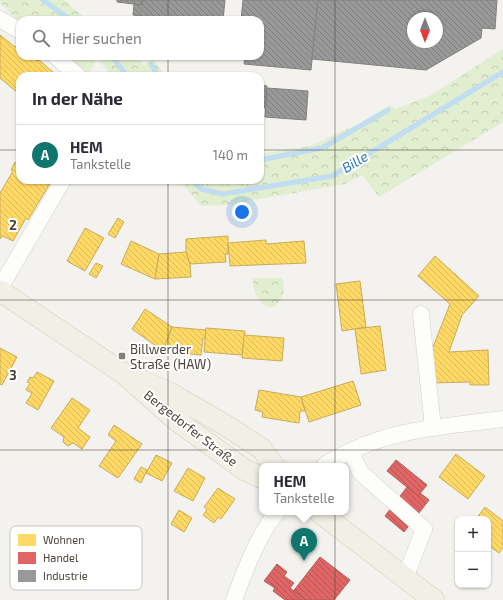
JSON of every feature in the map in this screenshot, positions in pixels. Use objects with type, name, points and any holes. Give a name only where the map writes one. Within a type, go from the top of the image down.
[{"type":"main road","name":"Bergedorfer Straße","points":[[0,290],[123,373],[176,420],[245,470],[259,477]]},
{"type":"main road","name":"Bergedorfer Straße","points":[[123,373],[170,393],[230,428],[262,449],[272,463]]},
{"type":"main road","points":[[322,515],[434,600]]},
{"type":"street","points":[[0,19],[16,28]]},
{"type":"street","points":[[60,60],[73,72]]},
{"type":"street","points":[[0,290],[61,184]]},
{"type":"street","points":[[421,314],[433,428]]},
{"type":"street","points":[[329,463],[367,443],[387,437],[433,428],[503,419]]},
{"type":"street","points":[[351,451],[360,472],[424,529],[405,578]]},
{"type":"street","points":[[234,600],[247,566],[274,515]]},
{"type":"green space","points":[[0,0],[64,0],[83,16],[16,16],[16,18],[0,3]]},
{"type":"green space","points":[[503,49],[503,122],[379,197],[362,175],[345,184],[225,205],[201,206],[182,184],[264,184],[264,153],[310,146],[358,124],[390,105],[396,109],[431,95]]},
{"type":"green space","points":[[66,60],[96,60],[89,72],[80,72]]},
{"type":"green space","points":[[99,60],[140,60],[144,65],[155,60],[162,72],[109,72]]},
{"type":"green space","points":[[253,278],[282,278],[284,291],[279,302],[275,306],[269,307],[264,305],[260,300],[253,286]]},
{"type":"building: Wohnen","points":[[0,35],[15,47],[16,46],[16,60],[39,60],[53,72],[16,72],[16,91],[0,78]]},
{"type":"building: Wohnen","points":[[15,162],[16,184],[50,184],[28,220],[26,218],[13,241],[3,236],[0,239],[0,193],[13,171],[11,170]]},
{"type":"building: Wohnen","points":[[118,218],[124,222],[115,238],[108,234]]},
{"type":"building: Wohnen","points":[[85,228],[104,238],[85,271],[67,261]]},
{"type":"building: Wohnen","points":[[228,236],[228,254],[225,254],[226,262],[190,264],[186,252],[186,239]]},
{"type":"building: Wohnen","points":[[266,240],[266,244],[304,241],[306,263],[230,266],[228,243]]},
{"type":"building: Wohnen","points":[[131,241],[159,254],[155,279],[121,264]]},
{"type":"building: Wohnen","points":[[186,252],[190,264],[191,277],[155,279],[159,254]]},
{"type":"building: Wohnen","points":[[435,256],[479,296],[462,315],[449,352],[488,350],[489,385],[470,385],[470,382],[431,383],[431,352],[450,304],[418,276]]},
{"type":"building: Wohnen","points":[[96,263],[103,266],[96,278],[89,274]]},
{"type":"building: Wohnen","points":[[360,281],[366,327],[342,331],[336,284]]},
{"type":"building: Wohnen","points":[[145,309],[172,327],[163,351],[132,329]]},
{"type":"building: Wohnen","points":[[380,326],[386,370],[361,374],[355,329]]},
{"type":"building: Wohnen","points":[[172,327],[206,330],[205,338],[203,338],[201,355],[163,351]]},
{"type":"building: Wohnen","points":[[206,328],[245,331],[242,355],[204,352]]},
{"type":"building: Wohnen","points":[[244,335],[284,338],[282,361],[242,358]]},
{"type":"building: Wohnen","points":[[0,348],[17,357],[2,385],[0,384]]},
{"type":"building: Wohnen","points":[[37,372],[54,381],[38,410],[26,403],[32,393],[26,390],[30,383],[27,382],[30,377],[33,378]]},
{"type":"building: Wohnen","points":[[353,381],[361,405],[309,422],[301,397]]},
{"type":"building: Wohnen","points":[[259,390],[301,397],[305,411],[300,411],[299,423],[262,417],[263,412],[255,410]]},
{"type":"building: Wohnen","points":[[72,398],[90,410],[78,428],[90,437],[82,449],[73,443],[68,446],[63,442],[64,437],[51,428]]},
{"type":"building: Wohnen","points":[[114,425],[142,444],[118,478],[99,466],[116,441],[108,435]]},
{"type":"building: Wohnen","points":[[456,454],[485,476],[468,499],[439,477]]},
{"type":"building: Wohnen","points":[[156,455],[172,463],[162,481],[146,473]]},
{"type":"building: Wohnen","points":[[141,467],[147,470],[141,483],[134,479]]},
{"type":"building: Wohnen","points":[[188,468],[205,478],[193,501],[174,491]]},
{"type":"building: Wohnen","points":[[218,488],[235,499],[221,519],[218,517],[214,523],[203,515],[207,510],[204,507]]},
{"type":"building: Wohnen","points":[[485,507],[503,521],[503,548],[499,553],[491,547],[491,516],[478,516]]},
{"type":"building: Wohnen","points":[[179,510],[192,518],[184,532],[171,524]]},
{"type":"building: Handel","points":[[396,460],[427,485],[418,496],[387,471]]},
{"type":"building: Handel","points":[[407,487],[418,496],[420,493],[429,500],[404,532],[385,516]]},
{"type":"building: Handel","points":[[320,557],[350,580],[334,600],[299,600],[291,594]]},
{"type":"building: Handel","points":[[277,564],[287,572],[284,576],[294,583],[290,588],[306,600],[285,600],[273,591],[275,588],[264,581]]},
{"type":"building: Industrie","points":[[117,0],[143,0],[142,5],[117,2]]},
{"type":"building: Industrie","points":[[143,0],[225,0],[223,16],[133,15],[134,4],[142,5]]},
{"type":"building: Industrie","points":[[243,0],[318,0],[311,70],[244,64],[244,60],[264,60],[264,16],[241,16]]},
{"type":"building: Industrie","points":[[318,0],[497,0],[495,29],[482,28],[481,38],[426,70],[312,59]]},
{"type":"building: Industrie","points":[[264,86],[267,86],[264,108]]},
{"type":"building: Industrie","points":[[267,88],[308,91],[306,120],[265,117]]},
{"type":"waterway","name":"Bille","points":[[43,0],[65,16]]},
{"type":"waterway","name":"Bille","points":[[115,60],[124,72]]},
{"type":"waterway","points":[[151,64],[156,72]]},
{"type":"waterway","name":"Bille","points":[[196,184],[201,189],[223,194],[332,176],[503,72]]},
{"type":"waterway","points":[[264,159],[322,148],[388,110]]},
{"type":"place","name":"Billwerder Straße (HAW)","points":[[122,356]]},
{"type":"place","name":"HEM","points":[[304,561]]}]
